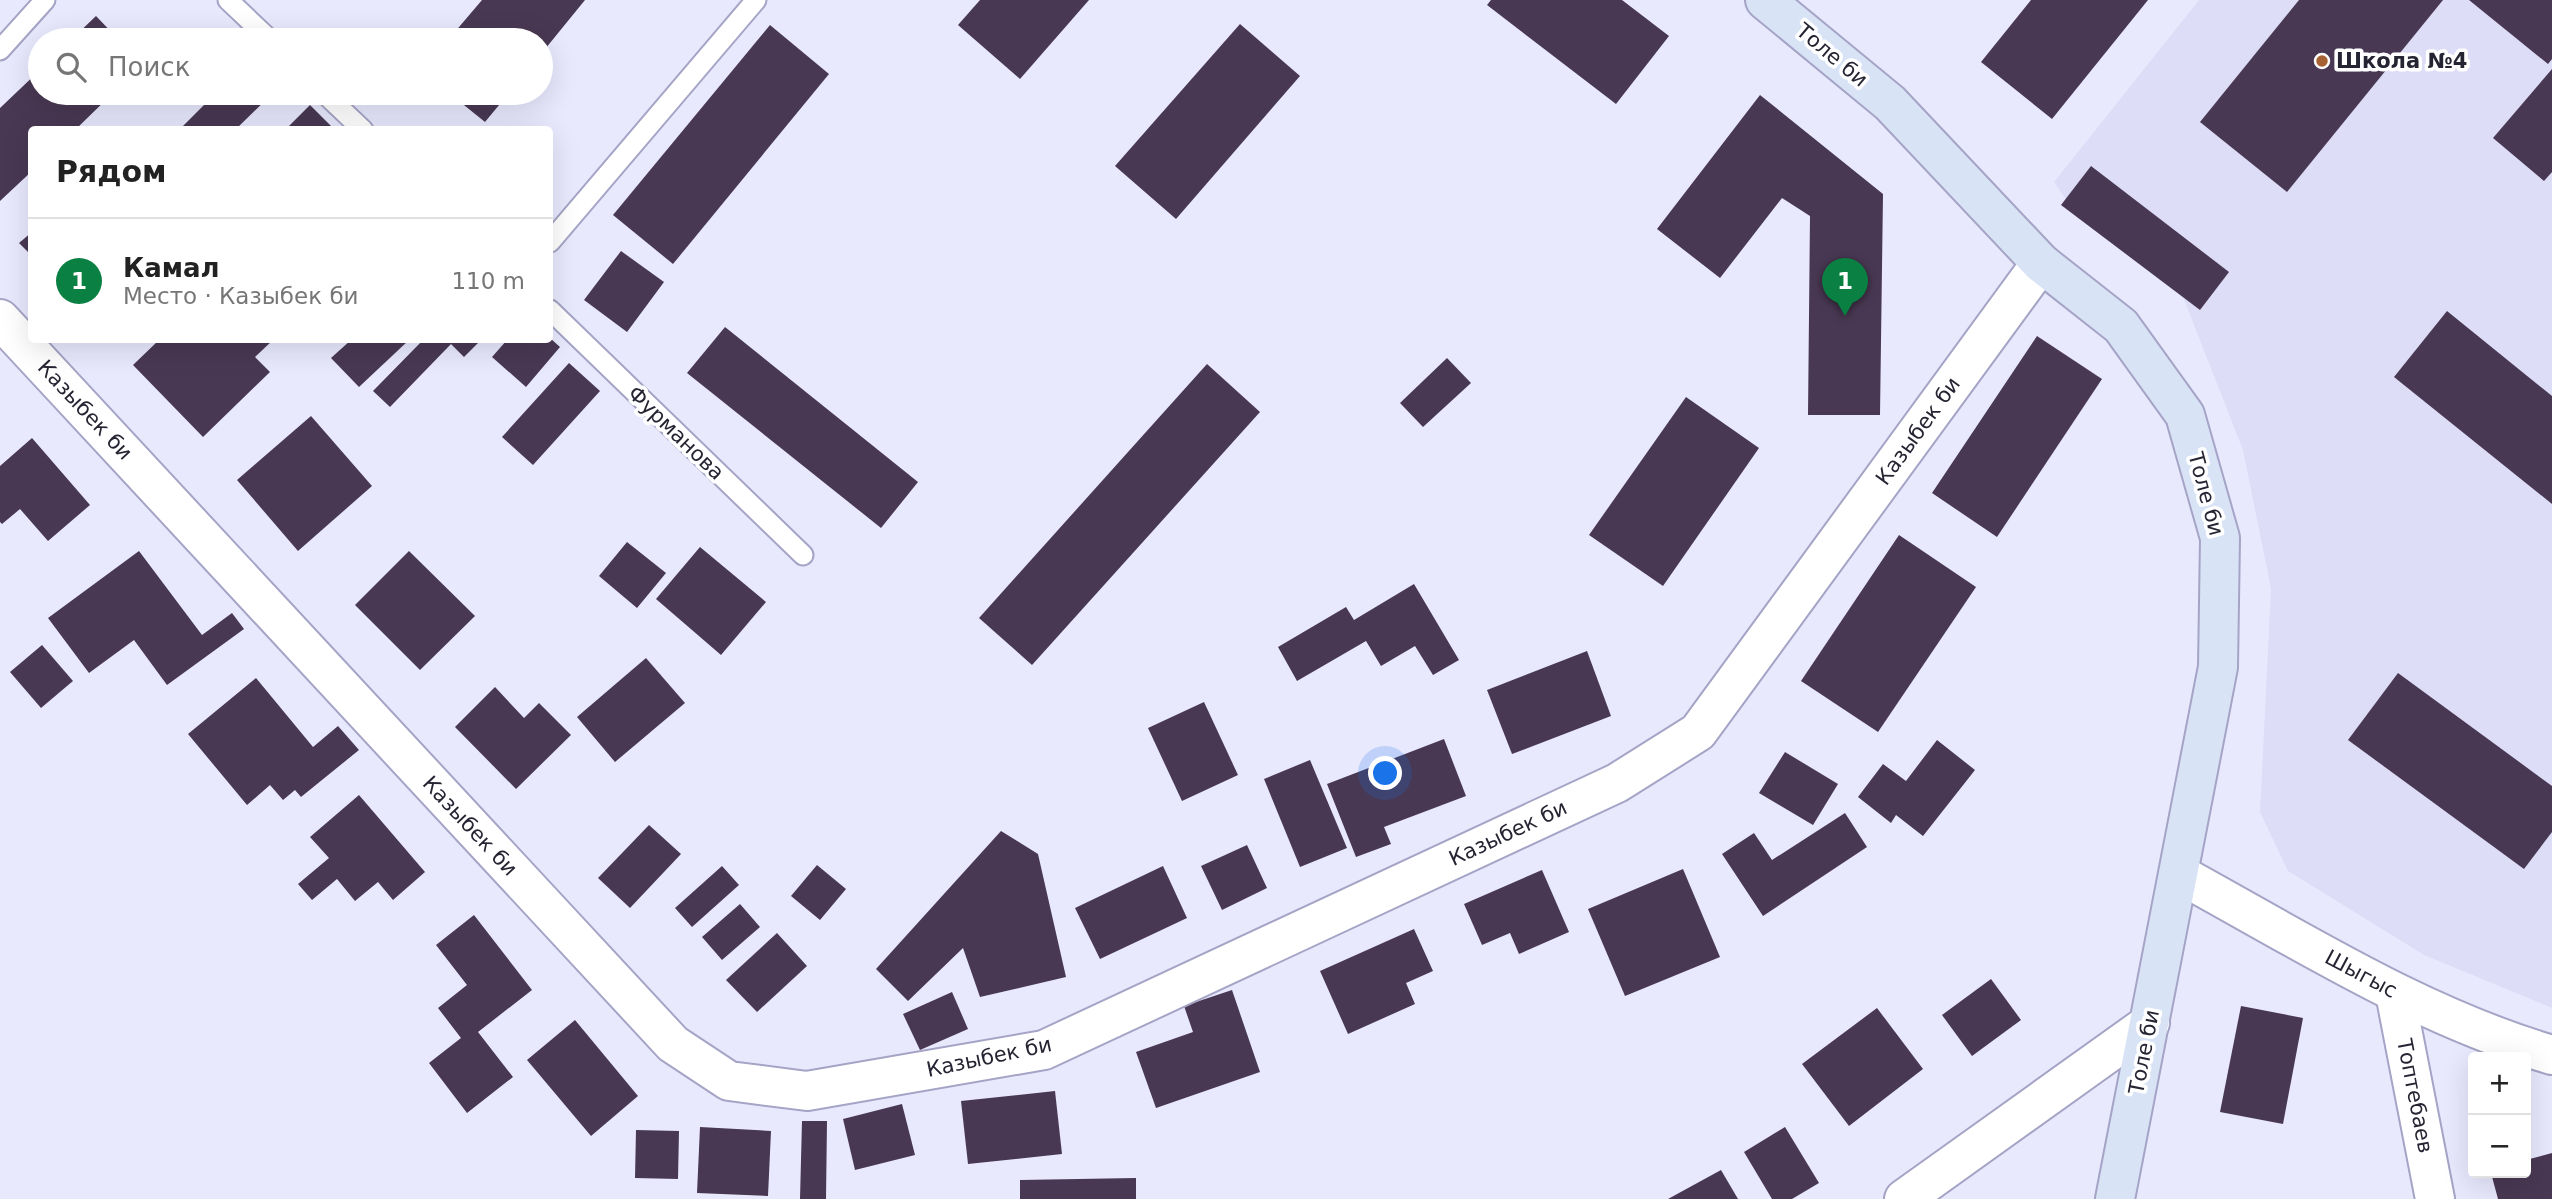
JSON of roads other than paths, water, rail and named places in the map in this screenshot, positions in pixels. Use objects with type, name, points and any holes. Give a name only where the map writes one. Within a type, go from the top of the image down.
[{"type":"main road","name":"Толе би","points":[[1765,0],[1890,103],[2041,263],[2121,326],[2185,415],[2220,538],[2218,667],[2115,1199]]},
{"type":"street","name":"Казыбек би","points":[[0,319],[673,1044],[729,1081],[807,1091],[1044,1050],[1617,783],[1698,732],[2041,263]]},
{"type":"street","name":"Шыгыс","points":[[2179,874],[2395,993],[2512,1043],[2552,1055]]},
{"type":"street","name":"Топтебаев","points":[[2395,993],[2435,1199]]},
{"type":"street","points":[[1904,1199],[2150,1023]]},
{"type":"lane","points":[[0,50],[45,0]]},
{"type":"lane","points":[[228,0],[257,28]]},
{"type":"lane","points":[[553,238],[756,0]]},
{"type":"lane","points":[[337,105],[359,126]]},
{"type":"lane","name":"Фурманова","points":[[553,313],[803,555]]},
{"type":"place","name":"Школа №4","points":[[2322,61]]},
{"type":"place","name":"Камал","points":[[1845,316]]}]
